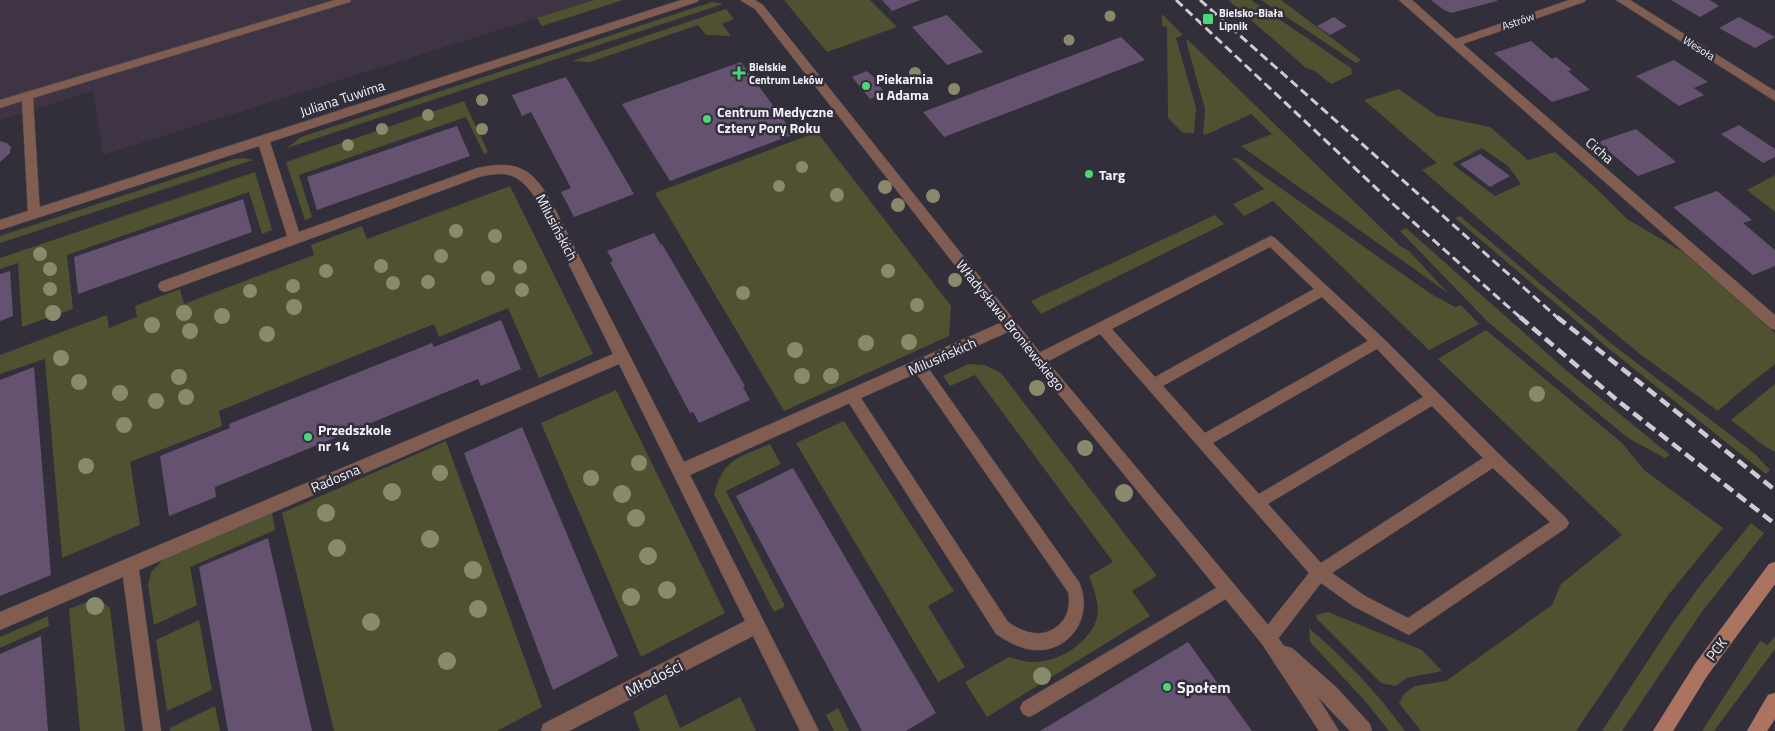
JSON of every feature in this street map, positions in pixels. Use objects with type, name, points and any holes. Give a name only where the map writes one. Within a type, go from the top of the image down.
[{"type":"street","name":"Juliana Tuwima","points":[[0,225],[693,0]]},
{"type":"street","name":"Cicha","points":[[1405,0],[1775,324]]},
{"type":"street","name":"Astrów","points":[[1455,42],[1580,0]]},
{"type":"street","name":"Wesoła","points":[[1622,0],[1775,97]]},
{"type":"street","name":"Władysława Broniewskiego","points":[[753,4],[1038,360],[1268,638],[1330,731]]},
{"type":"street","points":[[263,139],[295,240]]},
{"type":"street","name":"Milusińskich","points":[[165,286],[477,173],[509,169],[526,176],[536,187],[681,471],[810,731]]},
{"type":"street","name":"Milusińskich","points":[[681,471],[1010,325]]},
{"type":"street","name":"Radosna","points":[[0,621],[622,356]]},
{"type":"street","points":[[130,566],[152,731]]},
{"type":"street","name":"PCK","points":[[1662,731],[1701,670],[1775,570]]},
{"type":"street","name":"Młodości","points":[[550,731],[757,624]]},
{"type":"street","name":"Władysława Broniewskiego","points":[[1268,638],[1329,694],[1363,731]]},
{"type":"street","points":[[1756,731],[1775,702]]},
{"type":"lane","points":[[0,104],[346,0]]},
{"type":"lane","points":[[27,96],[34,214]]},
{"type":"lane","points":[[1038,360],[1271,241],[1378,342],[1561,524],[1409,627],[1359,601],[1319,573],[1103,328]]},
{"type":"lane","points":[[1154,384],[1323,290]]},
{"type":"lane","points":[[1204,441],[1378,342]]},
{"type":"lane","points":[[852,396],[1002,628],[1016,638],[1039,642],[1057,637],[1072,624],[1076,611],[1077,596],[1070,578],[920,366]]},
{"type":"lane","points":[[1256,503],[1433,398]]},
{"type":"lane","points":[[1268,638],[1319,573],[1494,459]]},
{"type":"lane","points":[[1029,708],[1228,589]]},
{"type":"shaded area","points":[[0,0],[594,0],[103,155],[93,91],[0,120]]},
{"type":"green space","points":[[594,0],[623,0],[542,26],[537,18]]},
{"type":"green space","points":[[784,0],[870,0],[897,27],[827,52]]},
{"type":"green space","points":[[1228,0],[1251,0],[1351,68],[1352,74],[1331,84],[1315,71],[1306,68]]},
{"type":"green space","points":[[1261,0],[1281,0],[1361,60],[1356,63]]},
{"type":"green space","points":[[712,2],[723,4],[287,148],[301,137]]},
{"type":"green space","points":[[726,9],[734,19],[722,24],[731,36],[706,35],[698,25],[590,62],[572,61]]},
{"type":"green space","points":[[1162,14],[1183,35],[1176,38],[1196,108],[1194,133],[1183,133],[1168,118],[1167,27],[1162,26]]},
{"type":"green space","points":[[1188,40],[1400,246],[1409,251],[1448,293],[1241,146],[1272,134],[1251,114],[1203,135],[1205,109],[1186,41]]},
{"type":"green space","points":[[1399,89],[1437,116],[1490,127],[1528,160],[1555,152],[1627,219],[1683,252],[1775,333],[1775,364],[1718,411],[1640,354],[1551,281],[1422,170],[1437,163],[1364,100]],"holes":[[[1482,148],[1508,166],[1521,184],[1495,196],[1452,164]]]},
{"type":"green space","points":[[464,101],[488,152],[484,154],[466,117],[299,175],[312,217],[305,220],[286,162]]},
{"type":"green space","points":[[817,132],[951,306],[949,336],[784,411],[655,193]]},
{"type":"green space","points":[[244,158],[253,160],[0,243],[0,236],[234,159]]},
{"type":"green space","points":[[1232,158],[1238,158],[1431,294],[1455,307],[1461,305],[1479,324],[1429,350],[1273,201],[1244,216],[1233,204],[1264,189]]},
{"type":"green space","points":[[255,172],[272,230],[262,234],[249,192],[67,255],[73,309],[22,327],[18,263],[0,269],[0,258]]},
{"type":"green space","points":[[1775,175],[1775,212],[1747,190]]},
{"type":"green space","points":[[510,186],[593,354],[539,378],[508,308],[439,337],[434,324],[219,411],[222,426],[130,462],[140,525],[62,558],[45,359],[0,374],[0,355],[107,315],[109,328],[137,317],[135,306],[180,289],[184,304],[314,255],[311,245],[362,226],[367,239]]},
{"type":"green space","points":[[1215,215],[1224,224],[1041,314],[1031,301]]},
{"type":"green space","points":[[1460,216],[1612,344],[1754,453],[1770,470],[1766,474],[1608,348],[1455,218]]},
{"type":"green space","points":[[1406,228],[1567,371],[1670,455],[1665,458],[1628,438],[1488,322],[1400,231]]},
{"type":"green space","points":[[1486,330],[1622,443],[1644,470],[1723,528],[1669,594],[1576,731],[1421,731],[1399,703],[1404,694],[1415,686],[1446,681],[1552,605],[1561,584],[1622,535],[1438,359]]},
{"type":"green space","points":[[968,364],[985,365],[1001,373],[1157,576],[1132,591],[1150,616],[987,717],[965,682],[1009,657],[1026,662],[1041,662],[1061,656],[1078,645],[1092,630],[1098,610],[1089,576],[1113,562],[975,375],[950,386],[943,376]]},
{"type":"green space","points":[[1775,384],[1775,452],[1764,446],[1731,420]]},
{"type":"green space","points":[[616,390],[725,613],[641,657],[541,423]]},
{"type":"green space","points":[[844,421],[954,591],[928,606],[965,667],[938,682],[796,443]]},
{"type":"green space","points":[[446,441],[542,707],[497,731],[334,731],[282,513]]},
{"type":"green space","points":[[770,444],[781,464],[726,491],[785,606],[774,612],[714,494],[722,473],[728,466],[741,456]]},
{"type":"green space","points":[[272,512],[275,530],[190,567],[197,605],[154,625],[148,585],[151,572],[164,559]]},
{"type":"green space","points":[[1751,523],[1764,533],[1701,613],[1622,731],[1602,731],[1672,624],[1699,587]]},
{"type":"green space","points":[[101,601],[110,608],[125,731],[80,731],[69,609],[87,602]]},
{"type":"green space","points":[[1328,612],[1422,650],[1442,671],[1406,678],[1396,686],[1381,683],[1317,619],[1316,615]]},
{"type":"green space","points":[[48,616],[49,626],[0,648],[0,637]]},
{"type":"green space","points":[[199,620],[212,690],[167,711],[156,640]]},
{"type":"green space","points":[[1309,628],[1360,676],[1405,731],[1389,731],[1366,702],[1310,642]]},
{"type":"green space","points":[[1775,636],[1775,649],[1714,731],[1702,731],[1760,641],[1768,645]]},
{"type":"green space","points":[[666,694],[680,728],[740,697],[756,731],[640,731],[633,712]]},
{"type":"green space","points":[[215,706],[220,731],[170,731],[170,728]]},
{"type":"green space","points":[[838,708],[849,731],[834,731],[826,715]]},
{"type":"building","points":[[882,0],[920,0],[892,11]]},
{"type":"building","points":[[1431,0],[1497,0],[1497,1],[1451,13]]},
{"type":"building","points":[[1671,0],[1710,0],[1719,6],[1700,17]]},
{"type":"building","points":[[947,15],[983,52],[947,65],[912,27]]},
{"type":"building","points":[[1334,17],[1347,26],[1330,35],[1317,26]]},
{"type":"building","points":[[1739,17],[1775,37],[1755,48],[1719,28]]},
{"type":"building","points":[[1121,37],[1145,60],[944,137],[923,112]]},
{"type":"building","points":[[1531,41],[1552,59],[1556,57],[1572,70],[1568,71],[1590,90],[1552,102],[1494,53]]},
{"type":"building","points":[[1674,60],[1708,82],[1694,88],[1704,95],[1679,106],[1636,76]]},
{"type":"building","name":"Centrum Medyczne Cztery Pory Roku","points":[[741,62],[794,134],[670,181],[622,104]]},
{"type":"building","points":[[867,71],[879,82],[877,83],[885,93],[870,99],[852,77]]},
{"type":"building","points":[[566,77],[634,194],[574,217],[561,192],[571,188],[531,112],[522,116],[512,95]]},
{"type":"building","points":[[1739,125],[1775,149],[1775,157],[1763,163],[1721,134]]},
{"type":"building","points":[[457,126],[470,156],[317,210],[307,177]]},
{"type":"building","points":[[1636,129],[1676,162],[1638,176],[1598,142]]},
{"type":"building","points":[[0,141],[7,143],[11,147],[10,153],[0,162]]},
{"type":"building","points":[[1480,154],[1510,176],[1490,187],[1460,164]]},
{"type":"building","points":[[1717,191],[1752,220],[1743,223],[1775,250],[1775,266],[1753,275],[1673,207]]},
{"type":"building","points":[[243,199],[252,232],[78,294],[74,257]]},
{"type":"building","points":[[654,233],[745,386],[743,387],[750,400],[699,423],[693,412],[690,413],[610,262],[613,261],[607,251]]},
{"type":"building","points":[[10,271],[13,316],[0,321],[0,274]]},
{"type":"building","points":[[501,320],[521,369],[481,386],[478,379],[215,487],[216,497],[169,516],[160,456],[230,428],[229,424],[432,343],[434,347]]},
{"type":"building","points":[[34,367],[51,575],[0,596],[0,380]]},
{"type":"building","points":[[522,427],[618,656],[553,690],[464,453]]},
{"type":"building","points":[[793,468],[936,713],[906,731],[862,731],[736,496]]},
{"type":"building","points":[[268,538],[312,731],[228,731],[199,567]]},
{"type":"building","points":[[41,636],[48,731],[0,731],[0,654]]},
{"type":"building","name":"Społem","points":[[1188,642],[1252,731],[1040,731]]},
{"type":"railway","points":[[1176,0],[1393,204],[1522,319]]},
{"type":"railway","points":[[1200,0],[1559,319]]},
{"type":"railway","points":[[1520,317],[1618,401],[1775,524]]},
{"type":"railway","points":[[1557,317],[1775,490]]},
{"type":"place","name":"Bielsko-Biała Lipnik","points":[[1208,19]]},
{"type":"place","name":"Bielskie Centrum Leków","points":[[739,73]]},
{"type":"place","name":"Piekarnia u Adama","points":[[866,86]]},
{"type":"place","name":"Centrum Medyczne Cztery Pory Roku","points":[[707,119]]},
{"type":"place","name":"Targ","points":[[1089,174]]},
{"type":"place","name":"Przedszkole nr 14","points":[[308,437]]},
{"type":"place","name":"Społem","points":[[1167,687]]}]
